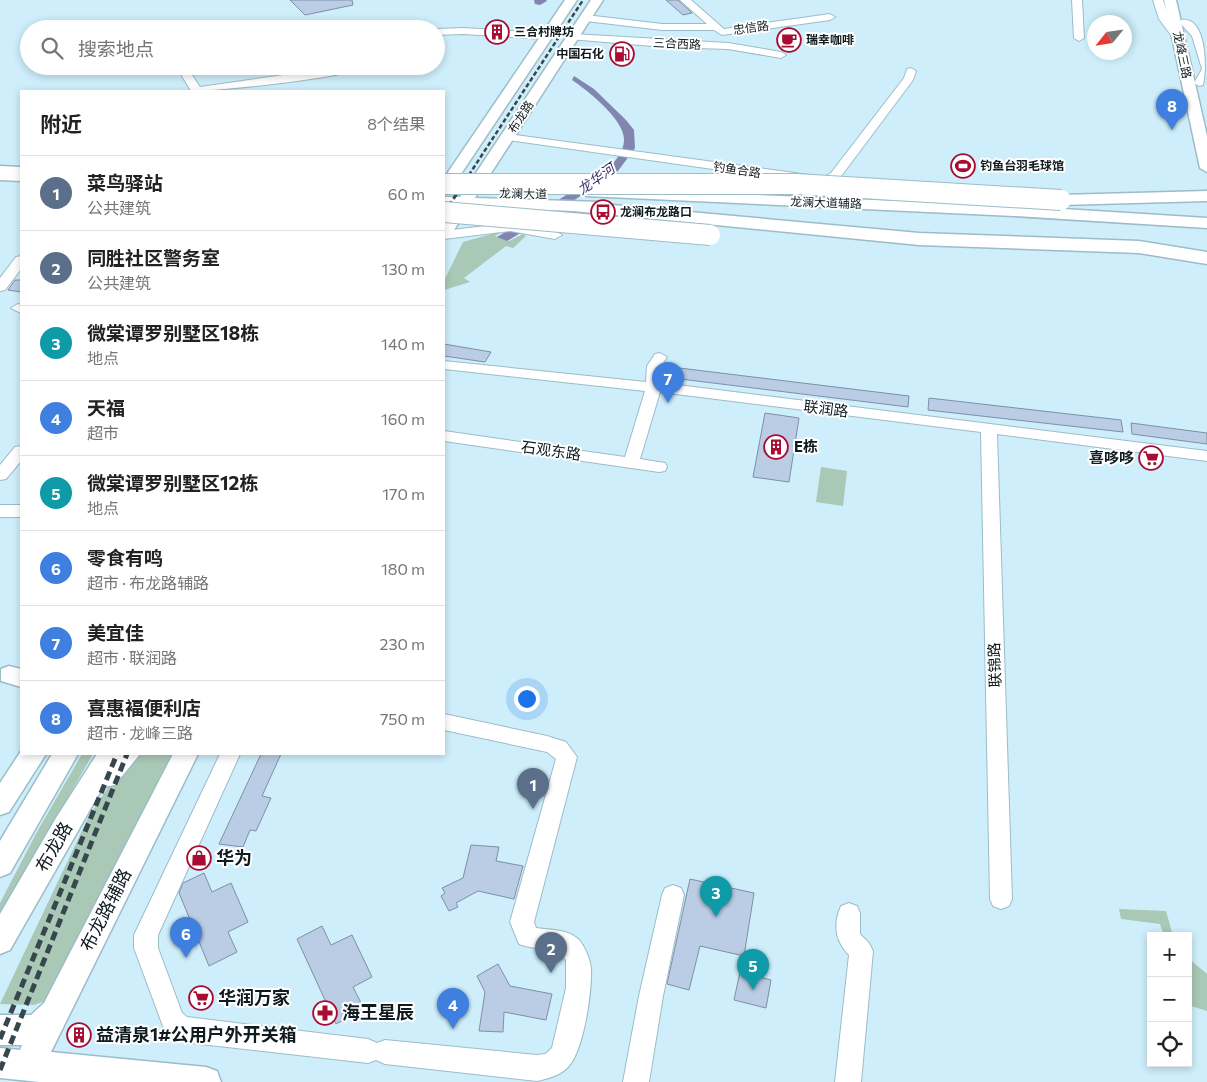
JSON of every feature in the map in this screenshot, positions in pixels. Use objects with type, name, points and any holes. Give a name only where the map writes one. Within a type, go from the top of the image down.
[{"type":"highway","points":[[0,175],[20,176]]},
{"type":"highway","points":[[0,182],[20,182]]},
{"type":"highway","points":[[445,184],[796,184],[1061,200],[1207,196]]},
{"type":"highway","points":[[0,188],[20,189]]},
{"type":"highway","name":"龙澜大道","points":[[445,190],[601,195],[685,192],[932,202],[1061,200]]},
{"type":"highway","name":"龙澜大道","points":[[445,202],[580,207],[919,239],[1139,247],[1207,257]]},
{"type":"highway","points":[[445,227],[679,233],[765,238],[980,233],[1052,234],[1154,246],[1207,257]]},
{"type":"main road","name":"布龙路","points":[[445,188],[537,49],[572,0]]},
{"type":"main road","name":"布龙路","points":[[445,226],[508,137],[597,0]]},
{"type":"main road","name":"龙峰三路","points":[[1170,0],[1207,168]]},
{"type":"main road","name":"龙峰三路","points":[[1179,0],[1207,116]]},
{"type":"main road","points":[[445,163],[457,157],[475,143]]},
{"type":"main road","points":[[445,171],[464,160]]},
{"type":"main road","points":[[489,164],[489,173],[496,182],[530,197]]},
{"type":"main road","points":[[0,170],[20,171]]},
{"type":"main road","name":"龙澜大道辅路","points":[[445,190],[468,195],[530,197],[601,195],[784,207],[1185,227],[1207,224]]},
{"type":"main road","name":"龙澜大道辅路","points":[[445,202],[468,195]]},
{"type":"main road","points":[[445,226],[477,210],[530,197]]},
{"type":"main road","name":"龙澜大道辅路","points":[[530,197],[580,207],[784,207]]},
{"type":"main road","points":[[1185,227],[1207,217]]},
{"type":"main road","points":[[1185,227],[1207,238]]},
{"type":"main road","name":"龙澜大道辅路","points":[[1185,227],[1207,233]]},
{"type":"main road","points":[[0,804],[32,755]]},
{"type":"main road","points":[[0,865],[64,755]]},
{"type":"main road","name":"布龙路","points":[[0,941],[65,826],[109,755]]},
{"type":"main road","points":[[65,826],[126,755]]},
{"type":"main road","name":"布龙路辅路","points":[[25,1073],[53,1013],[184,755]]},
{"type":"main road","points":[[0,1030],[23,1031],[41,1027],[53,1013]]},
{"type":"main road","points":[[25,1073],[67,1068],[206,1082]]},
{"type":"street","name":"忠信路","points":[[685,0],[719,31],[726,32],[830,17]]},
{"type":"street","points":[[1077,0],[1079,38]]},
{"type":"street","points":[[1158,0],[1164,19],[1178,37]]},
{"type":"street","points":[[586,18],[662,27],[714,27]]},
{"type":"street","points":[[445,31],[463,30],[546,36]]},
{"type":"street","name":"三合西路","points":[[573,37],[737,47],[781,55]]},
{"type":"street","name":"钓鱼合路","points":[[508,137],[798,179],[830,180],[909,78],[911,71]]},
{"type":"street","points":[[187,75],[196,90]]},
{"type":"street","points":[[203,90],[236,84],[300,79],[318,75]]},
{"type":"street","points":[[288,90],[300,79]]},
{"type":"street","points":[[445,227],[510,227],[549,234],[565,227],[717,242]]},
{"type":"street","points":[[0,287],[20,261]]},
{"type":"street","points":[[631,463],[654,387],[654,366],[660,357]]},
{"type":"street","name":"联润路","points":[[445,365],[654,387],[1207,456]]},
{"type":"street","name":"联锦路","points":[[988,430],[1001,900]]},
{"type":"street","name":"石观东路","points":[[445,436],[659,467]]},
{"type":"street","points":[[0,475],[20,452]]},
{"type":"street","points":[[0,511],[20,511]]},
{"type":"street","points":[[230,755],[146,935],[146,948],[172,1018],[179,1027],[191,1031],[537,1068],[549,1066],[559,1060],[568,1044],[579,970],[576,957],[569,946],[535,940],[527,936],[522,922],[567,758],[559,748],[547,744],[445,722]]},
{"type":"street","points":[[636,1082],[652,987],[673,895]]},
{"type":"street","points":[[848,1082],[861,951],[848,938],[849,913]]},
{"type":"green space","points":[[499,232],[502,232],[495,236],[509,241],[523,234],[526,236],[513,248],[506,246],[464,278],[470,282],[445,290],[445,279],[463,242]]},
{"type":"green space","points":[[821,467],[847,471],[843,506],[816,502]]},
{"type":"green space","points":[[81,755],[92,755],[0,914],[0,903],[38,830]]},
{"type":"green space","points":[[134,755],[178,755],[45,1001],[34,1005],[0,1004],[88,818],[112,781]]},
{"type":"green space","points":[[1119,909],[1166,911],[1172,932],[1163,932],[1160,924],[1121,919]]},
{"type":"green space","points":[[1192,961],[1207,974],[1207,1011],[1192,1006]]},
{"type":"water","name":"龙华河","points":[[574,76],[594,89],[626,120],[634,130],[635,148],[618,171],[567,205],[507,241],[497,237],[601,174],[613,164],[622,150],[623,132],[618,124],[604,106],[572,80]]},
{"type":"building","points":[[290,0],[352,0],[353,5],[305,15]]},
{"type":"building","points":[[666,0],[678,0],[692,13],[683,15]]},
{"type":"building","points":[[15,280],[20,280],[20,292],[8,290]]},
{"type":"building","points":[[445,344],[491,352],[485,362],[445,356]]},
{"type":"building","points":[[663,366],[909,396],[908,407],[664,377]]},
{"type":"building","points":[[929,398],[1121,420],[1123,432],[928,410]]},
{"type":"building","name":"E栋","points":[[765,413],[799,418],[789,482],[753,477]]},
{"type":"building","points":[[1131,423],[1207,433],[1207,444],[1132,434]]},
{"type":"building","points":[[261,755],[281,755],[262,796],[271,798],[256,831],[250,830],[243,847],[219,844]]},
{"type":"building","points":[[471,845],[499,847],[496,861],[523,866],[514,899],[478,891],[456,903],[458,907],[449,911],[441,896],[445,893],[442,888],[463,878]]},
{"type":"building","points":[[204,873],[212,892],[231,883],[248,922],[228,932],[237,952],[209,966],[179,893],[183,883]]},
{"type":"building","points":[[690,879],[754,893],[744,956],[700,946],[689,990],[667,984]]},
{"type":"building","points":[[322,926],[331,945],[352,935],[372,977],[353,987],[364,1009],[336,1024],[297,939]]},
{"type":"building","points":[[498,964],[510,986],[552,994],[546,1020],[504,1012],[503,1032],[479,1031],[485,992],[477,976]]},
{"type":"building","points":[[740,972],[771,980],[766,1008],[734,1000]]},
{"type":"railway","points":[[465,181],[583,0]]},
{"type":"railway","points":[[445,212],[466,180]]},
{"type":"railway","points":[[0,1039],[117,755]]},
{"type":"railway","points":[[0,1070],[127,755]]},
{"type":"place","name":"三合村牌坊","points":[[497,32]]},
{"type":"place","name":"瑞幸咖啡","points":[[789,40]]},
{"type":"place","name":"中国石化","points":[[622,54]]},
{"type":"place","name":"喜惠褔便利店","points":[[1172,130]]},
{"type":"place","name":"钓鱼台羽毛球馆","points":[[963,166]]},
{"type":"place","name":"龙澜布龙路口","points":[[603,212]]},
{"type":"place","name":"美宜佳","points":[[668,403]]},
{"type":"place","name":"E栋","points":[[776,447]]},
{"type":"place","name":"喜哆哆","points":[[1151,458]]},
{"type":"place","name":"菜鸟驿站","points":[[533,809]]},
{"type":"place","name":"华为","points":[[199,858]]},
{"type":"place","name":"微棠谭罗别墅区18栋","points":[[716,917]]},
{"type":"place","name":"零食有鸣","points":[[186,958]]},
{"type":"place","name":"同胜社区警务室","points":[[551,973]]},
{"type":"place","name":"微棠谭罗别墅区12栋","points":[[753,990]]},
{"type":"place","name":"华润万家","points":[[201,998]]},
{"type":"place","name":"海王星辰","points":[[325,1013]]},
{"type":"place","name":"天福","points":[[453,1029]]},
{"type":"place","name":"益清泉1#公用户外开关箱","points":[[79,1035]]}]
